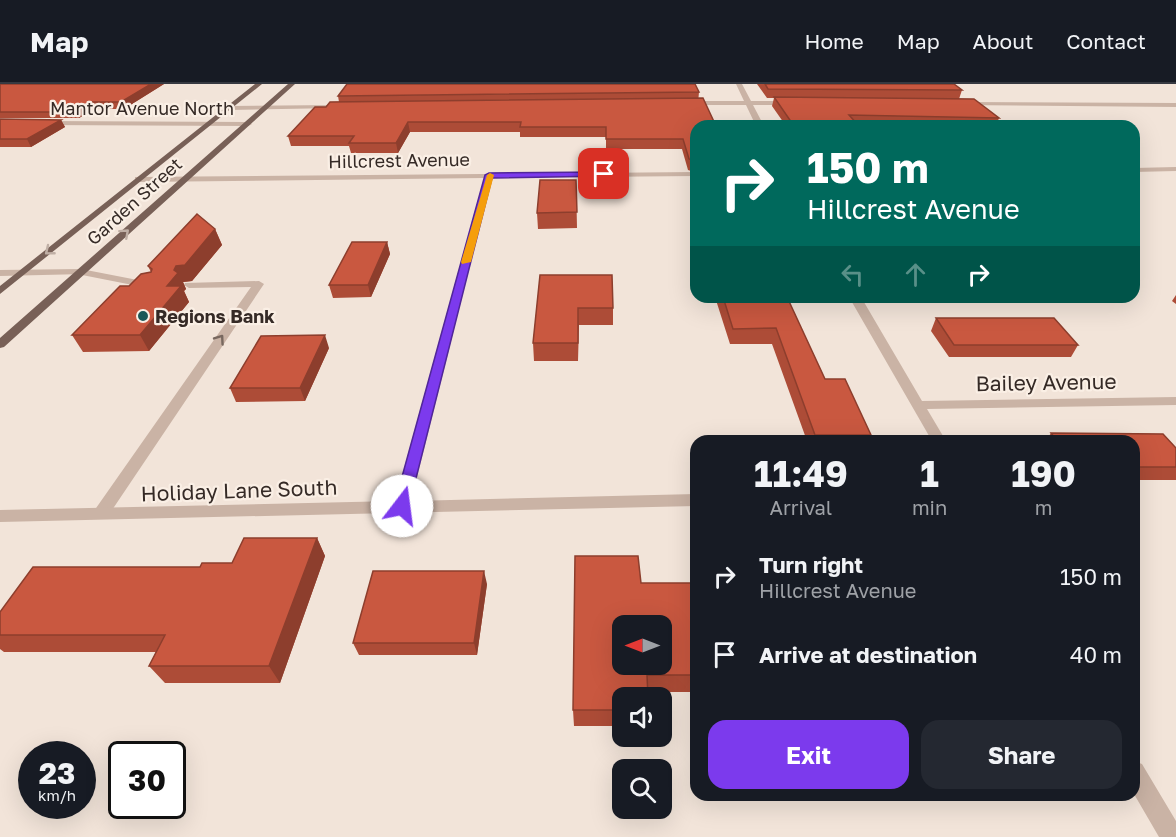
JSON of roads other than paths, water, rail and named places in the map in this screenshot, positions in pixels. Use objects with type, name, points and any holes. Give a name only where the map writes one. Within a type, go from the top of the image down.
[{"type":"main road","name":"Garden Street","points":[[0,291],[259,84]]},
{"type":"main road","name":"Garden Street","points":[[0,344],[292,84]]},
{"type":"street","points":[[739,84],[757,120]]},
{"type":"street","points":[[677,103],[808,103]]},
{"type":"street","points":[[950,104],[1176,105]]},
{"type":"street","points":[[230,108],[346,107]]},
{"type":"street","name":"Mantor Avenue North","points":[[35,123],[248,124]]},
{"type":"street","points":[[1140,170],[1176,169]]},
{"type":"street","name":"Hillcrest Avenue","points":[[138,179],[690,174]]},
{"type":"street","points":[[402,506],[489,175]]},
{"type":"street","points":[[0,273],[81,272],[153,286]]},
{"type":"street","points":[[100,515],[259,284],[189,285]]},
{"type":"street","points":[[858,303],[935,435]]},
{"type":"street","name":"Bailey Avenue","points":[[917,405],[1176,401]]},
{"type":"street","name":"Holiday Lane South","points":[[0,516],[690,500]]},
{"type":"street","points":[[1140,782],[1172,837]]},
{"type":"place","name":"Regions Bank","points":[[143,316]]}]
